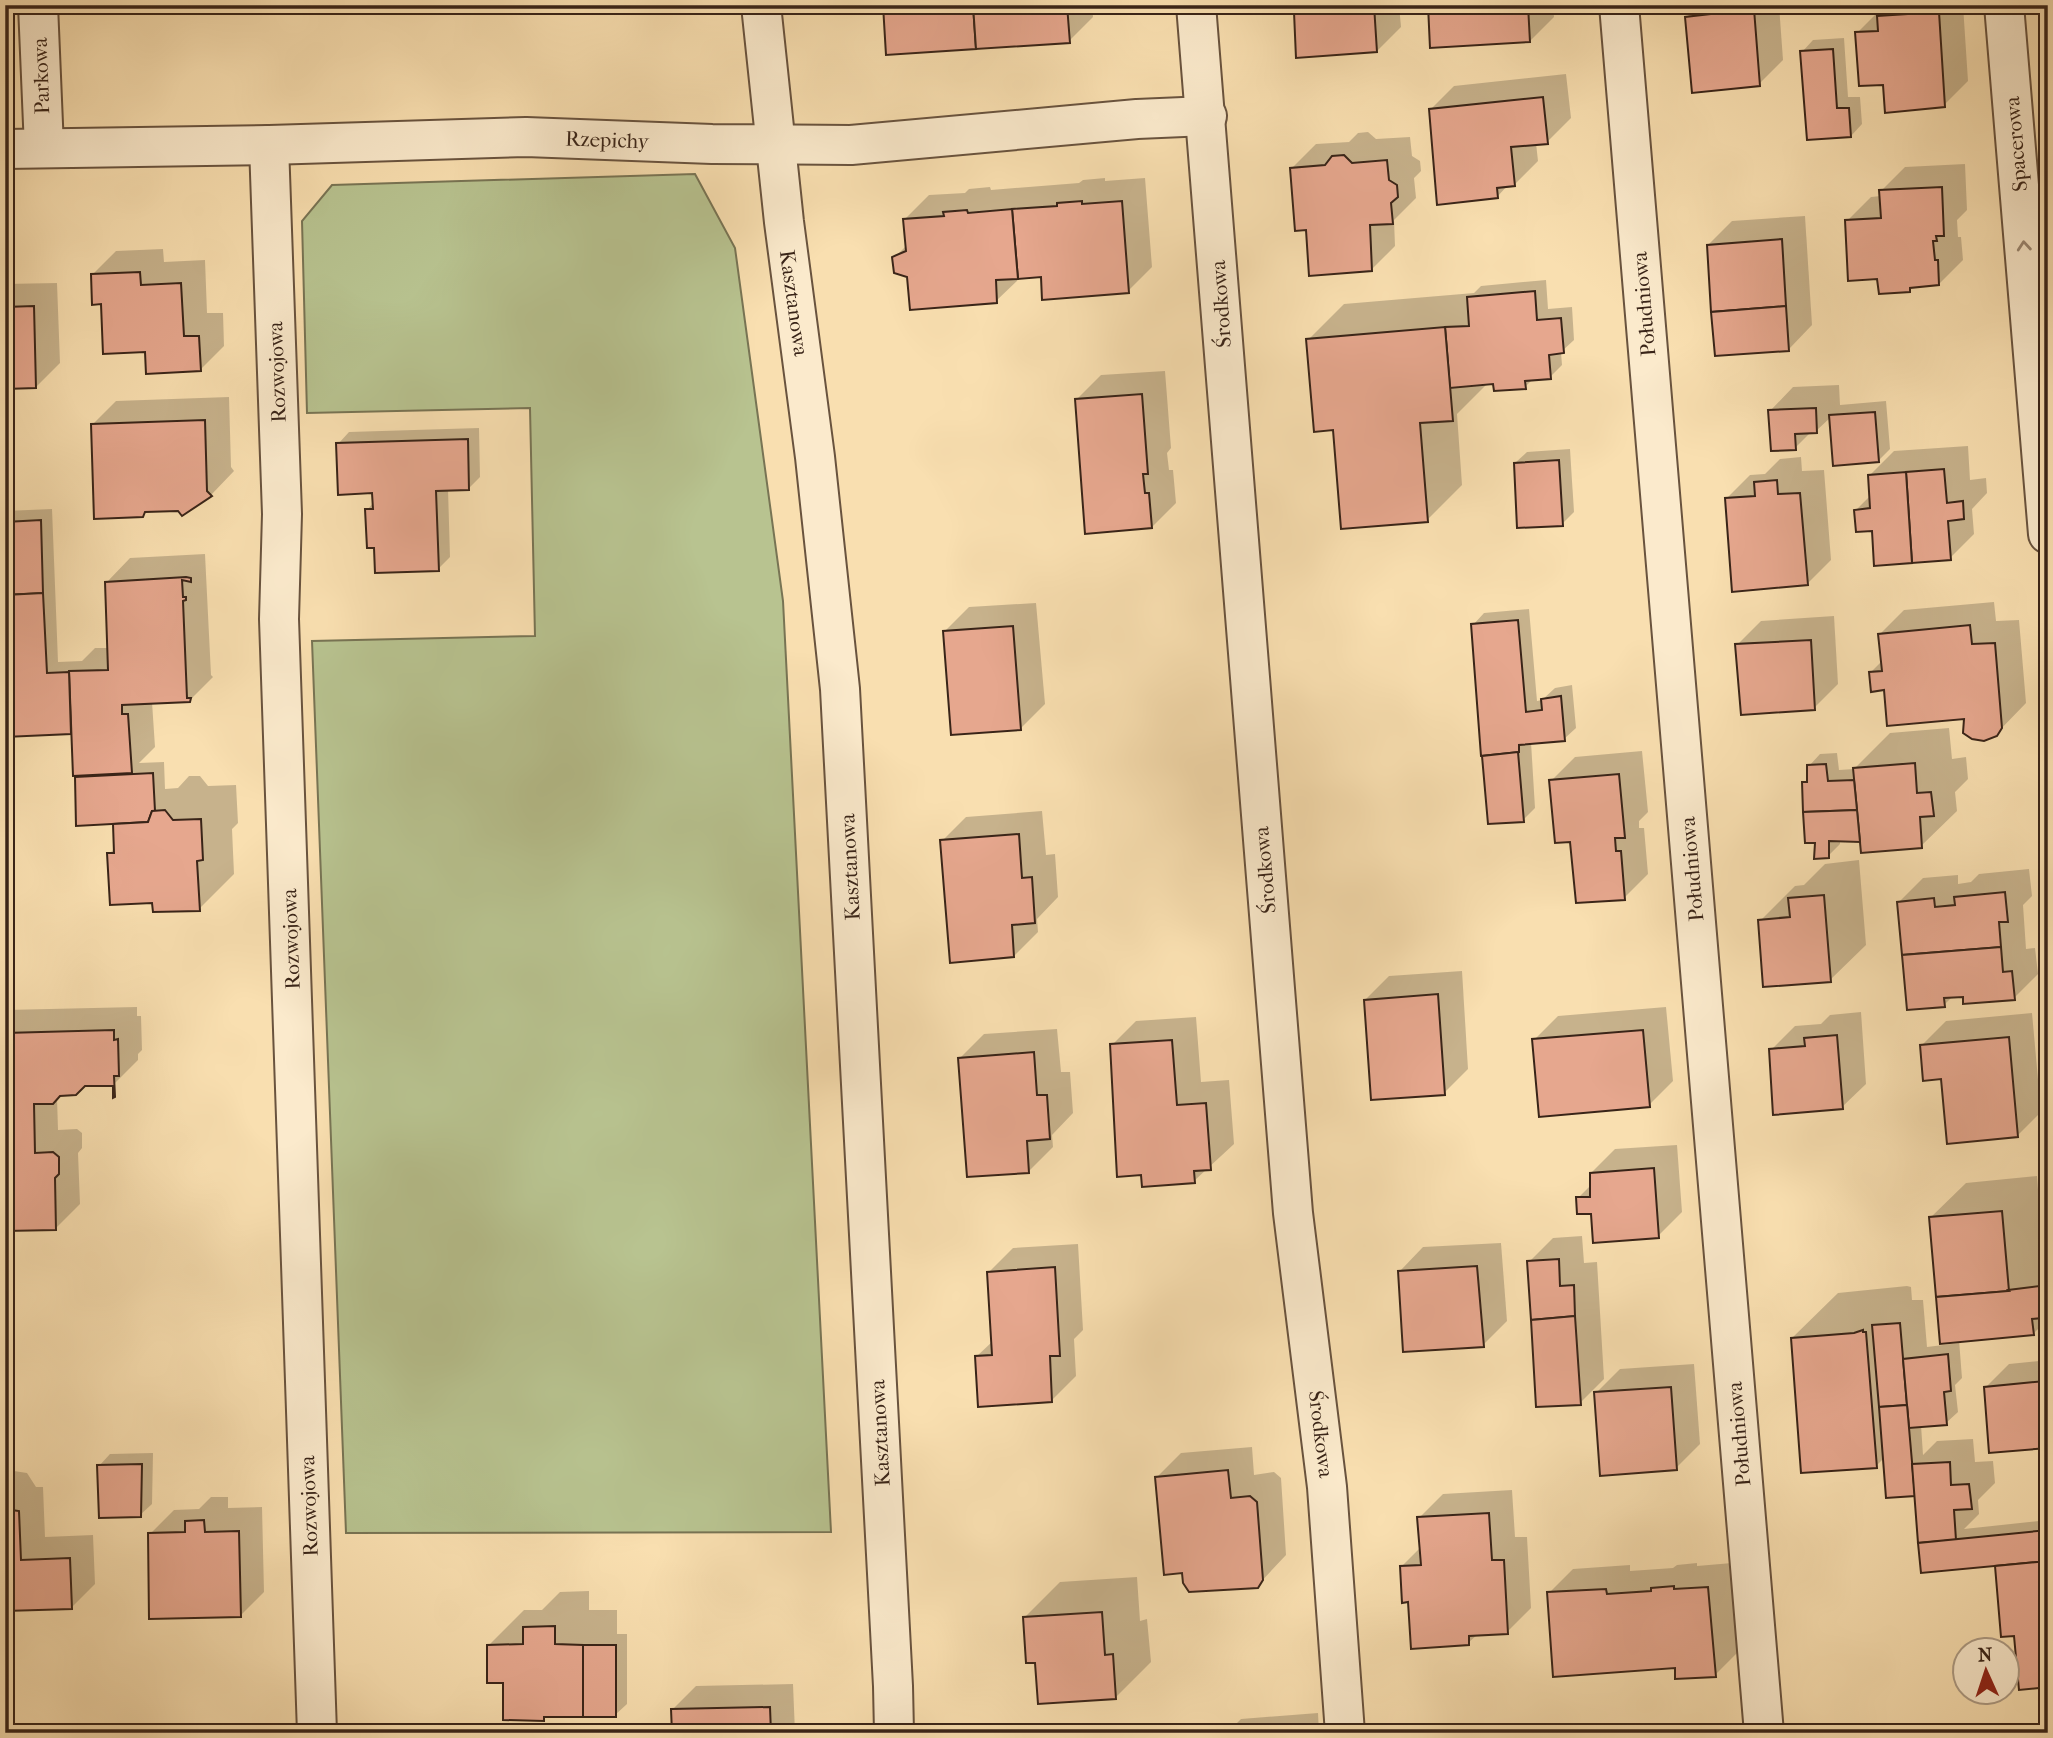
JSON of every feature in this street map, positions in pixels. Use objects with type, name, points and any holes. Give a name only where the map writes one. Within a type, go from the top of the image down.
[{"type":"street","name":"Parkowa","points":[[38,5],[44,148]]},
{"type":"street","name":"Kasztanowa","points":[[761,5],[840,689],[894,1733]]},
{"type":"street","name":"Środkowa","points":[[1196,5],[1207,116],[1291,1199],[1327,1487],[1345,1733]]},
{"type":"street","name":"Południowa","points":[[1619,5],[1764,1733]]},
{"type":"street","name":"Spacerowa","points":[[2004,5],[2048,534]]},
{"type":"street","name":"Rzepichy","points":[[5,149],[526,137],[875,144],[1137,119],[1207,116]]},
{"type":"street","name":"Rozwojowa","points":[[269,145],[282,513],[279,619],[317,1733]]},
{"type":"green space","points":[[695,174],[735,248],[783,601],[831,1532],[346,1533],[312,641],[535,636],[530,408],[307,413],[302,221],[332,185]]},
{"type":"building","points":[[883,5],[973,5],[976,49],[886,55]]},
{"type":"building","points":[[973,5],[1067,5],[1070,43],[976,49]]},
{"type":"building","points":[[1289,5],[1374,5],[1377,52],[1296,58],[1294,12],[1290,12]]},
{"type":"building","points":[[1428,5],[1528,5],[1530,42],[1430,48]]},
{"type":"building","points":[[1754,9],[1760,86],[1692,93],[1685,17]]},
{"type":"building","points":[[1939,12],[1945,107],[1885,113],[1883,85],[1859,86],[1855,32],[1878,31],[1877,16]]},
{"type":"building","points":[[1833,49],[1837,108],[1849,108],[1851,137],[1807,140],[1800,51]]},
{"type":"building","points":[[1543,97],[1548,144],[1511,147],[1515,186],[1497,188],[1498,198],[1437,205],[1429,109]]},
{"type":"building","points":[[1344,155],[1352,163],[1387,160],[1389,180],[1397,185],[1398,197],[1391,203],[1393,224],[1370,225],[1372,271],[1309,276],[1306,230],[1295,231],[1290,168],[1325,165],[1332,156]]},
{"type":"building","points":[[1942,187],[1944,236],[1936,236],[1937,241],[1933,241],[1935,260],[1938,260],[1939,285],[1910,288],[1910,292],[1879,294],[1877,279],[1848,281],[1845,220],[1881,218],[1879,190]]},
{"type":"building","points":[[1082,201],[1082,204],[1122,201],[1129,293],[1042,300],[1041,277],[1018,279],[1012,209],[1057,206],[1057,203]]},
{"type":"building","points":[[1012,209],[1018,279],[996,280],[997,303],[910,310],[907,277],[894,273],[892,257],[906,251],[903,219],[944,216],[943,212]]},
{"type":"building","points":[[1782,239],[1786,306],[1711,312],[1707,245]]},
{"type":"building","points":[[140,272],[141,285],[181,283],[184,336],[199,336],[201,371],[146,374],[145,352],[103,354],[101,304],[92,305],[91,274]]},
{"type":"building","points":[[1535,291],[1537,320],[1561,318],[1564,353],[1549,355],[1551,379],[1525,381],[1526,389],[1494,391],[1493,384],[1450,388],[1445,327],[1469,326],[1467,297]]},
{"type":"building","points":[[34,306],[36,388],[5,389],[5,307]]},
{"type":"building","points":[[1786,306],[1789,351],[1715,356],[1711,312]]},
{"type":"building","points":[[1445,327],[1453,421],[1420,423],[1428,522],[1341,529],[1333,430],[1314,432],[1306,339]]},
{"type":"building","points":[[1142,394],[1148,474],[1143,474],[1145,493],[1149,493],[1152,528],[1085,534],[1075,399]]},
{"type":"building","points":[[1816,408],[1817,433],[1795,434],[1796,450],[1771,451],[1768,410]]},
{"type":"building","points":[[1875,412],[1879,462],[1833,466],[1829,415]]},
{"type":"building","points":[[205,420],[207,491],[212,496],[182,516],[178,511],[145,512],[143,517],[94,519],[91,424]]},
{"type":"building","points":[[468,439],[469,490],[436,491],[439,571],[375,573],[374,548],[367,548],[365,509],[373,509],[372,493],[338,495],[336,443]]},
{"type":"building","points":[[1559,460],[1563,526],[1517,528],[1514,463]]},
{"type":"building","points":[[1944,469],[1947,503],[1963,501],[1964,519],[1948,521],[1951,560],[1912,563],[1906,472]]},
{"type":"building","points":[[1906,472],[1912,563],[1874,566],[1872,531],[1856,532],[1854,510],[1870,508],[1868,475]]},
{"type":"building","points":[[1777,480],[1778,494],[1800,493],[1808,585],[1732,592],[1725,498],[1755,496],[1754,482]]},
{"type":"building","points":[[41,520],[43,593],[5,595],[5,522]]},
{"type":"building","points":[[191,578],[191,582],[182,580],[183,597],[186,597],[183,601],[187,698],[191,698],[190,702],[122,705],[122,714],[128,714],[132,773],[73,776],[69,671],[108,670],[105,582]]},
{"type":"building","points":[[43,593],[47,673],[69,672],[71,734],[5,737],[5,595]]},
{"type":"building","points":[[1518,620],[1526,712],[1542,710],[1541,699],[1561,696],[1565,741],[1519,745],[1519,752],[1481,756],[1471,624]]},
{"type":"building","points":[[1970,625],[1972,644],[1995,643],[2002,728],[1997,736],[1984,741],[1972,739],[1963,733],[1964,719],[1887,726],[1884,690],[1871,692],[1869,672],[1882,671],[1878,634]]},
{"type":"building","points":[[1013,626],[1021,730],[951,735],[943,631]]},
{"type":"building","points":[[1811,640],[1815,710],[1741,715],[1735,644]]},
{"type":"building","points":[[1518,752],[1524,822],[1488,824],[1482,756]]},
{"type":"building","points":[[1915,763],[1917,793],[1931,792],[1934,816],[1920,817],[1922,848],[1861,853],[1853,768]]},
{"type":"building","points":[[1826,764],[1828,781],[1854,780],[1857,810],[1803,812],[1802,782],[1807,782],[1807,765]]},
{"type":"building","points":[[153,773],[155,811],[152,811],[148,822],[76,826],[75,777]]},
{"type":"building","points":[[1619,774],[1625,838],[1615,838],[1616,851],[1621,851],[1625,900],[1576,903],[1570,842],[1555,843],[1549,780]]},
{"type":"building","points":[[165,810],[173,820],[201,819],[203,860],[197,861],[200,911],[153,912],[152,903],[110,905],[107,853],[114,853],[113,824],[148,822],[152,811]]},
{"type":"building","points":[[1857,810],[1860,842],[1829,841],[1829,858],[1814,859],[1815,843],[1805,843],[1803,812]]},
{"type":"building","points":[[1019,834],[1022,878],[1032,877],[1035,923],[1012,925],[1014,957],[950,963],[940,840]]},
{"type":"building","points":[[2005,892],[2008,922],[1999,922],[2001,947],[1902,955],[1897,902],[1934,898],[1935,907],[1955,905],[1954,897]]},
{"type":"building","points":[[1824,895],[1831,982],[1763,987],[1758,920],[1790,917],[1788,898]]},
{"type":"building","points":[[2001,947],[2003,972],[2012,971],[2015,1000],[1963,1004],[1963,997],[1944,998],[1945,1007],[1907,1010],[1902,955]]},
{"type":"building","points":[[1438,994],[1445,1095],[1371,1100],[1364,1000]]},
{"type":"building","points":[[114,1030],[114,1040],[118,1039],[119,1076],[114,1076],[115,1097],[113,1098],[113,1086],[85,1086],[76,1095],[60,1096],[53,1104],[34,1104],[35,1153],[53,1152],[59,1157],[59,1174],[55,1178],[56,1230],[5,1231],[5,1033]]},
{"type":"building","points":[[1643,1030],[1650,1107],[1539,1117],[1532,1039]]},
{"type":"building","points":[[1837,1035],[1843,1109],[1773,1115],[1769,1049],[1805,1046],[1804,1038]]},
{"type":"building","points":[[2009,1037],[2018,1137],[1947,1144],[1941,1079],[1923,1081],[1920,1045]]},
{"type":"building","points":[[1172,1040],[1177,1105],[1206,1103],[1211,1170],[1194,1171],[1195,1183],[1142,1187],[1141,1175],[1117,1177],[1110,1044]]},
{"type":"building","points":[[1034,1052],[1037,1095],[1047,1095],[1050,1139],[1027,1141],[1029,1173],[967,1177],[958,1058]]},
{"type":"building","points":[[1654,1168],[1659,1238],[1593,1243],[1591,1214],[1577,1214],[1576,1197],[1590,1197],[1590,1173]]},
{"type":"building","points":[[2002,1211],[2009,1291],[1936,1297],[1929,1217]]},
{"type":"building","points":[[1559,1259],[1560,1286],[1574,1285],[1575,1316],[1531,1320],[1527,1261]]},
{"type":"building","points":[[1477,1266],[1484,1347],[1403,1352],[1398,1271]]},
{"type":"building","points":[[1055,1267],[1060,1356],[1050,1356],[1052,1402],[978,1407],[975,1356],[992,1355],[987,1272]]},
{"type":"building","points":[[2039,1286],[2042,1318],[2032,1319],[2034,1335],[1940,1344],[1936,1297]]},
{"type":"building","points":[[1575,1316],[1581,1405],[1536,1407],[1531,1320]]},
{"type":"building","points":[[1900,1323],[1907,1405],[1879,1407],[1872,1325]]},
{"type":"building","points":[[1863,1330],[1866,1332],[1877,1468],[1801,1473],[1791,1338]]},
{"type":"building","points":[[1948,1354],[1951,1391],[1944,1392],[1947,1425],[1909,1428],[1903,1359]]},
{"type":"building","points":[[2045,1381],[2048,1448],[1989,1453],[1984,1387]]},
{"type":"building","points":[[1671,1387],[1677,1470],[1600,1476],[1594,1392]]},
{"type":"building","points":[[1907,1405],[1915,1496],[1886,1498],[1879,1407]]},
{"type":"building","points":[[1950,1462],[1951,1485],[1969,1484],[1972,1509],[1954,1510],[1956,1540],[1918,1543],[1912,1464]]},
{"type":"building","points":[[142,1464],[141,1517],[99,1518],[97,1465]]},
{"type":"building","points":[[1228,1470],[1231,1498],[1250,1496],[1257,1502],[1263,1580],[1258,1588],[1189,1592],[1183,1583],[1182,1573],[1164,1575],[1155,1477]]},
{"type":"building","points":[[5,1498],[12,1510],[19,1511],[21,1560],[70,1558],[72,1609],[5,1611]]},
{"type":"building","points":[[1489,1513],[1492,1560],[1504,1560],[1508,1634],[1469,1636],[1469,1645],[1411,1649],[1408,1602],[1402,1603],[1400,1566],[1421,1565],[1417,1517]]},
{"type":"building","points":[[204,1520],[205,1532],[239,1531],[241,1617],[149,1619],[148,1533],[185,1532],[185,1521]]},
{"type":"building","points":[[2048,1530],[2048,1561],[1921,1573],[1918,1543]]},
{"type":"building","points":[[2048,1561],[2048,1687],[2022,1690],[2022,1636],[2001,1636],[1995,1566]]},
{"type":"building","points":[[1674,1586],[1674,1589],[1708,1587],[1716,1677],[1675,1679],[1675,1668],[1553,1677],[1547,1592],[1606,1589],[1607,1594],[1651,1591],[1651,1588]]},
{"type":"building","points":[[1102,1612],[1105,1655],[1113,1654],[1116,1699],[1038,1704],[1035,1663],[1026,1663],[1023,1617]]},
{"type":"building","points":[[555,1626],[555,1644],[583,1645],[583,1717],[544,1717],[544,1721],[503,1720],[503,1683],[487,1683],[487,1645],[523,1644],[523,1627]]},
{"type":"building","points":[[583,1645],[616,1645],[616,1717],[583,1717]]},
{"type":"building","points":[[770,1707],[771,1733],[672,1733],[671,1709]]}]
